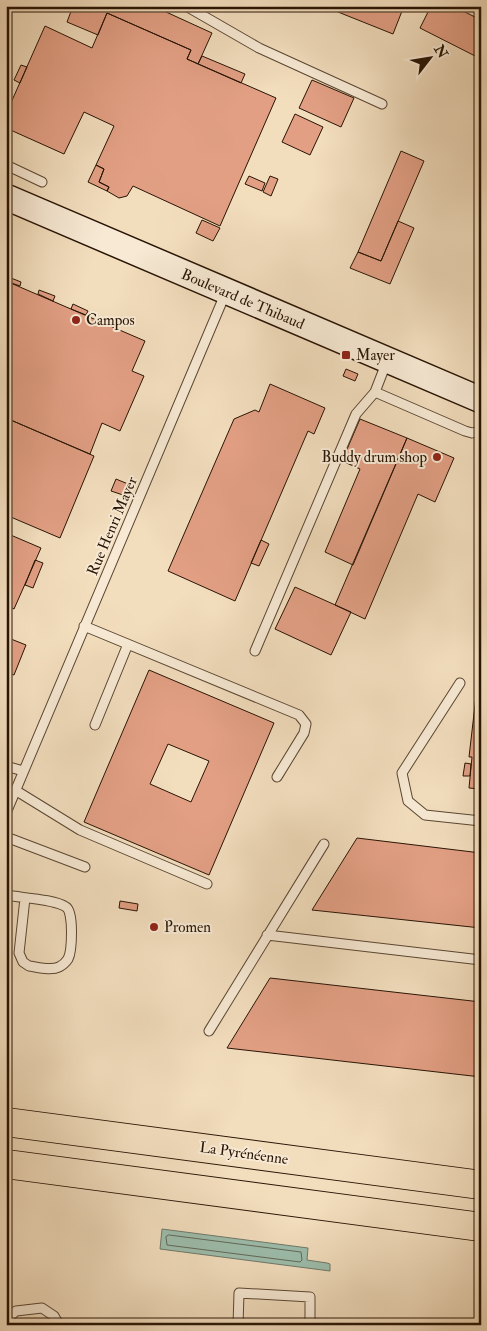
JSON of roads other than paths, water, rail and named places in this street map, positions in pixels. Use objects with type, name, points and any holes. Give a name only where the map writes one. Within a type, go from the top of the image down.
[{"type":"highway","name":"La Pyrénéenne","points":[[6,1122],[481,1185]]},
{"type":"highway","points":[[6,1164],[481,1227]]},
{"type":"street","name":"Boulevard de Thibaud","points":[[6,197],[481,400]]},
{"type":"lane","points":[[186,6],[258,48],[382,104]]},
{"type":"lane","points":[[6,50],[6,57]]},
{"type":"lane","points":[[6,165],[42,182]]},
{"type":"lane","name":"Rue Henri Mayer","points":[[6,813],[226,291]]},
{"type":"lane","points":[[255,651],[356,414],[375,392],[387,360]]},
{"type":"lane","points":[[375,392],[472,433],[481,431]]},
{"type":"lane","points":[[84,626],[299,715],[306,724],[304,733],[276,777]]},
{"type":"lane","points":[[95,725],[128,644]]},
{"type":"lane","points":[[460,683],[402,773],[408,801],[425,815],[481,821]]},
{"type":"lane","points":[[6,766],[23,771]]},
{"type":"lane","points":[[15,790],[80,830],[207,884]]},
{"type":"lane","points":[[6,837],[85,867]]},
{"type":"lane","points":[[209,1031],[324,844]]},
{"type":"lane","points":[[6,895],[25,898],[59,904],[68,908],[72,914],[69,955],[67,961],[59,966],[29,966],[20,958],[25,898]]},
{"type":"lane","points":[[267,935],[481,960]]},
{"type":"lane","points":[[238,1325],[239,1293],[310,1297],[310,1325]]},
{"type":"lane","points":[[6,1320],[16,1311],[42,1308],[54,1316],[59,1325]]},
{"type":"water","points":[[162,1229],[308,1248],[307,1260],[330,1264],[330,1271],[160,1249]]},
{"type":"place","name":"Campos","points":[[76,320]]},
{"type":"place","name":"Mayer","points":[[346,355]]},
{"type":"place","name":"Buddy drum shop","points":[[437,457]]},
{"type":"place","name":"Promen","points":[[154,927]]}]
